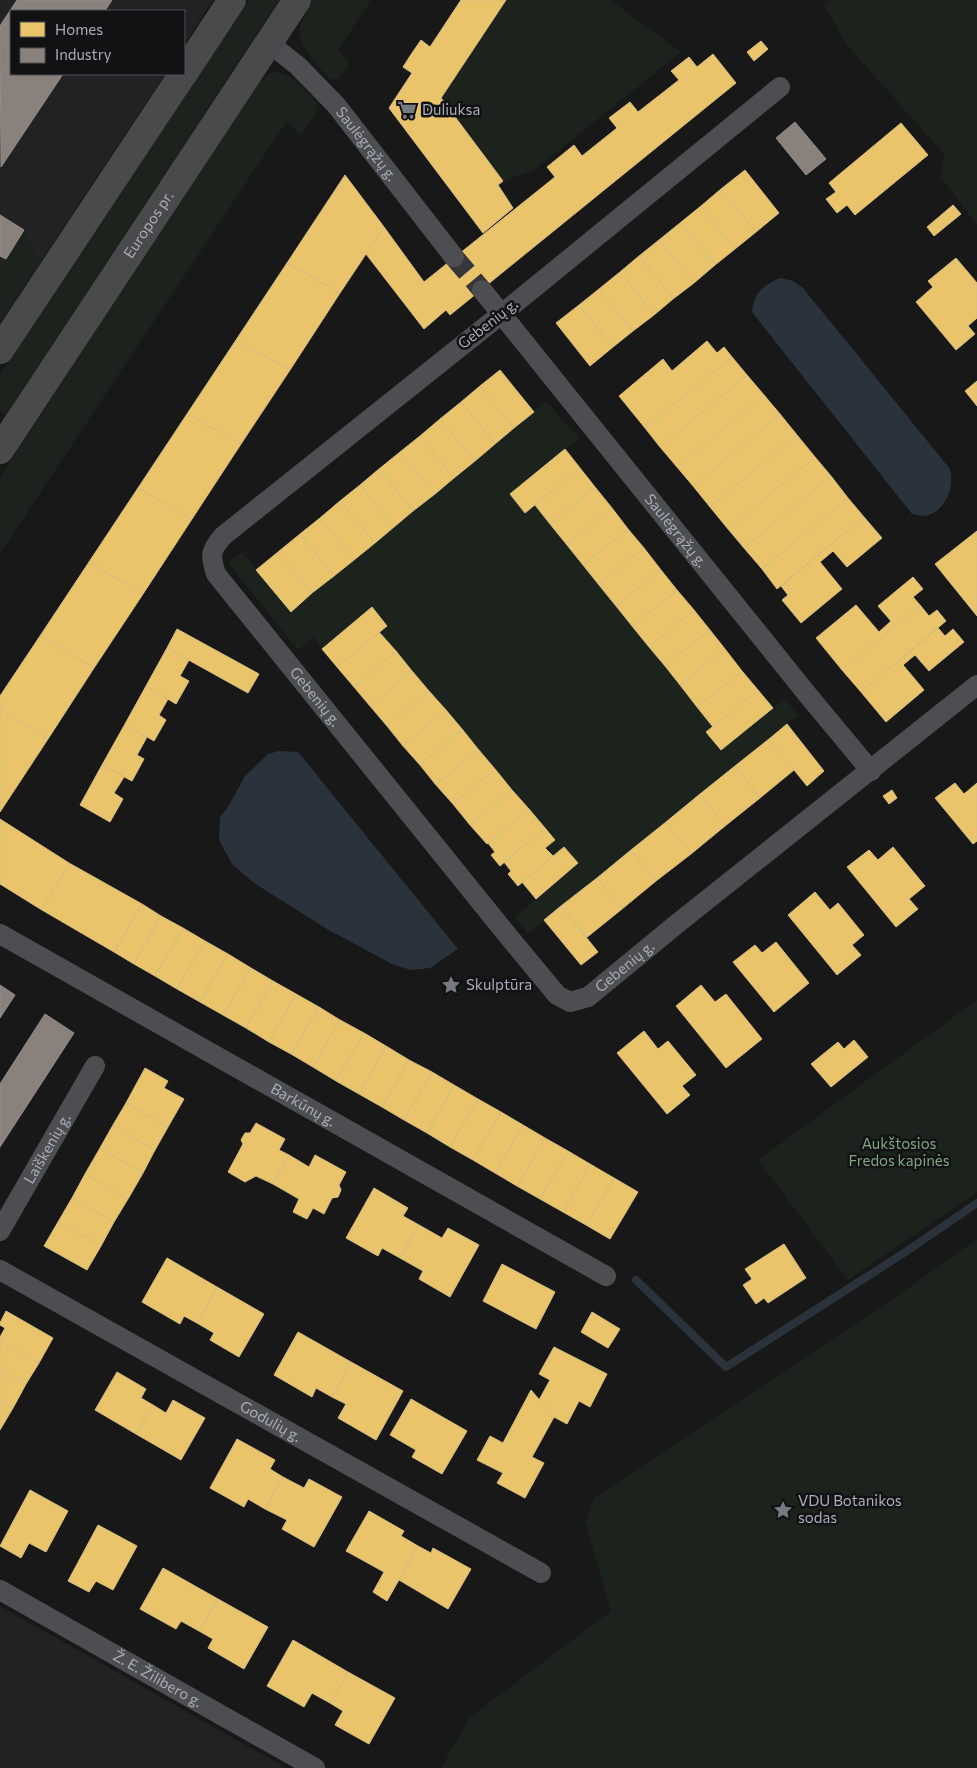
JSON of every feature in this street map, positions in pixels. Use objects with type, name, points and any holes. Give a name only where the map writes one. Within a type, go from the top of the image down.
[{"type":"main road","points":[[185,71],[232,0]]},
{"type":"main road","name":"Europos pr.","points":[[0,450],[297,0]]},
{"type":"main road","points":[[0,350],[183,75]]},
{"type":"street","name":"Saulėgrąžų g.","points":[[269,42],[298,66],[336,105],[454,257]]},
{"type":"street","name":"Gebenių g.","points":[[780,87],[501,315],[223,536],[213,547],[211,560],[216,574],[504,931],[557,995],[570,1002],[588,997],[977,685]]},
{"type":"street","name":"Saulėgrąžų g.","points":[[482,290],[871,771]]},
{"type":"street","name":"Barkūnų g.","points":[[0,934],[606,1276]]},
{"type":"street","name":"Laiškenių g.","points":[[0,1231],[95,1066]]},
{"type":"street","name":"Godulių g.","points":[[0,1270],[541,1573]]},
{"type":"street","name":"Ž. E. Žilibero g.","points":[[0,1590],[315,1768]]},
{"type":"shaded area","points":[[0,0],[213,0],[185,43],[185,10],[10,10],[10,75],[164,75],[0,323]]},
{"type":"shaded area","points":[[780,278],[793,281],[803,288],[950,469],[950,491],[943,505],[938,510],[924,516],[912,514],[752,312],[753,305],[760,291]]},
{"type":"shaded area","points":[[279,751],[298,752],[458,949],[430,968],[411,970],[394,965],[327,929],[254,883],[232,864],[219,840],[220,817],[228,807],[245,776],[268,754]]},
{"type":"shaded area","points":[[0,1606],[286,1768],[0,1768]]},
{"type":"green space","points":[[249,0],[279,0],[6,415],[0,411],[0,375]]},
{"type":"green space","points":[[314,0],[371,0],[338,50],[350,63],[339,78],[332,80],[313,60],[300,37],[301,23]]},
{"type":"green space","points":[[506,0],[610,0],[681,52],[533,171],[503,181],[441,98]]},
{"type":"green space","points":[[830,0],[977,0],[977,225],[940,176],[945,155],[847,45],[824,5]]},
{"type":"green space","points":[[273,71],[287,75],[298,83],[317,104],[316,114],[301,136],[287,121],[0,553],[0,477],[259,82]]},
{"type":"green space","points":[[24,230],[40,262],[0,323],[0,267]]},
{"type":"green space","points":[[546,402],[579,438],[510,494],[525,513],[535,505],[713,727],[773,708],[784,698],[798,715],[528,934],[515,917],[578,863],[564,847],[553,856],[545,848],[554,840],[379,632],[387,625],[372,608],[322,649],[314,637],[298,650],[228,563],[242,552],[291,611]]},
{"type":"green space","name":"Aukštosios Fredos kapinės","points":[[977,1000],[977,1192],[848,1280],[758,1160]]},
{"type":"green space","name":"VDU Botanikos sodas","points":[[977,1239],[977,1768],[441,1768],[470,1717],[611,1611],[585,1522],[594,1498],[873,1313]]},
{"type":"building: Homes","points":[[461,0],[506,0],[441,98],[503,181],[498,185],[513,208],[483,233],[389,108],[412,73],[403,67],[412,53],[421,40],[430,47]]},
{"type":"building: Homes","points":[[761,41],[768,49],[754,61],[747,52]]},
{"type":"building: Homes","points":[[713,54],[736,83],[450,315],[446,310],[424,329],[366,254],[384,227],[424,282],[555,177],[547,167],[574,145],[582,156],[617,128],[609,118],[630,102],[638,112],[679,80],[671,71],[689,57],[697,67]]},
{"type":"building: Homes","points":[[901,123],[928,155],[855,215],[847,205],[837,213],[826,199],[836,192],[829,183]]},
{"type":"building: Homes","points":[[745,170],[779,213],[756,232],[721,189]]},
{"type":"building: Homes","points":[[345,175],[384,227],[340,293],[287,263]]},
{"type":"building: Homes","points":[[721,189],[756,232],[735,249],[701,206]]},
{"type":"building: Homes","points":[[953,205],[961,214],[934,236],[927,227]]},
{"type":"building: Homes","points":[[701,206],[735,249],[715,265],[680,223]]},
{"type":"building: Homes","points":[[680,223],[715,265],[694,283],[659,240]]},
{"type":"building: Homes","points":[[659,240],[694,283],[673,299],[639,256]]},
{"type":"building: Homes","points":[[639,256],[673,299],[654,315],[620,272]]},
{"type":"building: Homes","points":[[956,258],[977,283],[977,318],[968,326],[975,334],[956,350],[916,302],[933,287],[928,281]]},
{"type":"building: Homes","points":[[287,263],[340,293],[290,370],[236,340]]},
{"type":"building: Homes","points":[[620,272],[654,315],[633,331],[599,289]]},
{"type":"building: Homes","points":[[599,289],[633,331],[613,347],[579,305]]},
{"type":"building: Homes","points":[[579,305],[613,347],[590,366],[556,323]]},
{"type":"building: Homes","points":[[236,340],[290,370],[241,444],[187,414]]},
{"type":"building: Homes","points":[[707,341],[717,353],[724,347],[732,357],[645,428],[619,396],[663,359],[672,371]]},
{"type":"building: Homes","points":[[732,357],[747,375],[660,447],[645,428]]},
{"type":"building: Homes","points":[[500,370],[534,412],[514,428],[480,386]]},
{"type":"building: Homes","points":[[747,375],[764,395],[677,467],[660,447]]},
{"type":"building: Homes","points":[[977,381],[977,406],[965,391]]},
{"type":"building: Homes","points":[[480,386],[514,428],[495,444],[461,402]]},
{"type":"building: Homes","points":[[764,395],[780,414],[693,486],[677,467]]},
{"type":"building: Homes","points":[[461,402],[495,444],[475,461],[440,419]]},
{"type":"building: Homes","points":[[187,414],[241,444],[192,519],[138,488]]},
{"type":"building: Homes","points":[[780,414],[797,435],[710,507],[693,486]]},
{"type":"building: Homes","points":[[440,419],[475,461],[454,478],[420,436]]},
{"type":"building: Homes","points":[[797,435],[815,457],[728,529],[710,507]]},
{"type":"building: Homes","points":[[420,436],[454,478],[435,494],[400,452]]},
{"type":"building: Homes","points":[[565,449],[580,468],[525,513],[510,494]]},
{"type":"building: Homes","points":[[400,452],[435,494],[413,511],[379,469]]},
{"type":"building: Homes","points":[[815,457],[831,476],[744,548],[728,529]]},
{"type":"building: Homes","points":[[580,468],[595,487],[550,524],[535,505]]},
{"type":"building: Homes","points":[[379,469],[413,511],[394,527],[360,485]]},
{"type":"building: Homes","points":[[831,476],[848,498],[762,569],[744,548]]},
{"type":"building: Homes","points":[[360,485],[394,527],[375,543],[340,501]]},
{"type":"building: Homes","points":[[595,487],[612,508],[567,545],[550,524]]},
{"type":"building: Homes","points":[[138,488],[192,519],[143,594],[89,562]]},
{"type":"building: Homes","points":[[848,498],[864,517],[777,589],[762,569]]},
{"type":"building: Homes","points":[[340,501],[375,543],[354,560],[320,518]]},
{"type":"building: Homes","points":[[612,508],[628,529],[583,565],[567,545]]},
{"type":"building: Homes","points":[[864,517],[882,538],[847,567],[833,551],[820,562],[842,589],[801,623],[782,600],[788,595],[781,586]]},
{"type":"building: Homes","points":[[320,518],[354,560],[334,576],[300,534]]},
{"type":"building: Homes","points":[[628,529],[644,548],[599,585],[583,565]]},
{"type":"building: Homes","points":[[977,531],[977,616],[935,564]]},
{"type":"building: Homes","points":[[300,534],[334,576],[312,593],[278,552]]},
{"type":"building: Homes","points":[[644,548],[661,570],[616,606],[599,585]]},
{"type":"building: Homes","points":[[278,552],[312,593],[291,612],[256,570]]},
{"type":"building: Homes","points":[[89,562],[143,594],[94,668],[40,636]]},
{"type":"building: Homes","points":[[661,570],[677,590],[632,626],[616,606]]},
{"type":"building: Homes","points":[[913,577],[923,589],[913,597],[920,605],[842,670],[816,638],[856,605],[879,632],[891,621],[878,606]]},
{"type":"building: Homes","points":[[677,590],[694,610],[649,647],[632,626]]},
{"type":"building: Homes","points":[[920,605],[929,616],[937,610],[946,621],[861,692],[842,670]]},
{"type":"building: Homes","points":[[372,607],[387,626],[337,667],[322,649]]},
{"type":"building: Homes","points":[[694,610],[710,630],[665,666],[649,647]]},
{"type":"building: Homes","points":[[938,628],[945,636],[953,629],[964,642],[929,671],[915,655],[903,665],[924,690],[886,722],[861,692]]},
{"type":"building: Homes","points":[[177,629],[259,674],[248,693],[167,648]]},
{"type":"building: Homes","points":[[710,630],[725,649],[680,685],[665,666]]},
{"type":"building: Homes","points":[[379,632],[396,651],[354,687],[337,667]]},
{"type":"building: Homes","points":[[40,636],[94,668],[48,739],[0,709],[0,696]]},
{"type":"building: Homes","points":[[167,648],[189,660],[180,676],[189,681],[176,704],[146,686]]},
{"type":"building: Homes","points":[[725,649],[742,671],[697,707],[680,685]]},
{"type":"building: Homes","points":[[396,651],[412,671],[370,706],[354,687]]},
{"type":"building: Homes","points":[[412,671],[429,691],[387,726],[370,706]]},
{"type":"building: Homes","points":[[742,671],[758,690],[713,727],[697,707]]},
{"type":"building: Homes","points":[[146,686],[168,699],[159,715],[166,720],[154,741],[125,724]]},
{"type":"building: Homes","points":[[758,690],[773,708],[721,750],[706,732]]},
{"type":"building: Homes","points":[[429,691],[446,710],[403,746],[387,726]]},
{"type":"building: Homes","points":[[0,709],[48,739],[0,812]]},
{"type":"building: Homes","points":[[446,710],[462,729],[420,765],[403,746]]},
{"type":"building: Homes","points":[[125,724],[147,737],[137,755],[144,759],[132,781],[102,765]]},
{"type":"building: Homes","points":[[787,724],[824,771],[807,786],[769,739]]},
{"type":"building: Homes","points":[[462,729],[478,749],[436,785],[420,765]]},
{"type":"building: Homes","points":[[769,739],[794,770],[760,798],[735,766]]},
{"type":"building: Homes","points":[[478,749],[495,769],[453,804],[436,785]]},
{"type":"building: Homes","points":[[102,765],[124,777],[114,793],[123,799],[110,822],[80,805]]},
{"type":"building: Homes","points":[[735,766],[760,798],[725,826],[700,794]]},
{"type":"building: Homes","points":[[495,769],[512,790],[470,825],[453,804]]},
{"type":"building: Homes","points":[[955,783],[964,794],[977,783],[977,841],[973,844],[935,798]]},
{"type":"building: Homes","points":[[512,790],[529,809],[487,844],[470,825]]},
{"type":"building: Homes","points":[[892,790],[897,798],[889,804],[883,796]]},
{"type":"building: Homes","points":[[700,794],[725,826],[691,854],[666,822]]},
{"type":"building: Homes","points":[[529,809],[545,828],[500,866],[491,855],[495,852],[488,843]]},
{"type":"building: Homes","points":[[0,819],[69,863],[42,910],[0,884]]},
{"type":"building: Homes","points":[[666,822],[691,854],[656,881],[631,850]]},
{"type":"building: Homes","points":[[545,828],[555,840],[545,848],[553,856],[518,886],[508,874],[511,871],[504,862]]},
{"type":"building: Homes","points":[[564,847],[578,863],[536,899],[522,882]]},
{"type":"building: Homes","points":[[893,847],[925,886],[909,899],[918,909],[896,927],[847,867],[869,850],[878,860]]},
{"type":"building: Homes","points":[[631,850],[656,881],[622,909],[597,878]]},
{"type":"building: Homes","points":[[69,863],[142,904],[114,952],[42,910]]},
{"type":"building: Homes","points":[[597,878],[622,909],[586,938],[561,906]]},
{"type":"building: Homes","points":[[815,892],[830,910],[838,903],[864,935],[852,945],[861,955],[837,975],[788,915]]},
{"type":"building: Homes","points":[[142,904],[161,916],[134,964],[114,952]]},
{"type":"building: Homes","points":[[561,906],[598,952],[581,965],[544,920]]},
{"type":"building: Homes","points":[[161,916],[183,928],[155,976],[134,964]]},
{"type":"building: Homes","points":[[183,928],[205,941],[177,989],[155,976]]},
{"type":"building: Homes","points":[[205,941],[228,954],[200,1002],[177,989]]},
{"type":"building: Homes","points":[[776,942],[809,983],[774,1012],[733,962],[755,945],[762,953]]},
{"type":"building: Homes","points":[[228,954],[251,968],[223,1015],[200,1002]]},
{"type":"building: Homes","points":[[251,968],[273,981],[246,1028],[223,1015]]},
{"type":"building: Homes","points":[[273,981],[296,994],[269,1042],[246,1028]]},
{"type":"building: Homes","points":[[701,985],[715,1002],[726,994],[762,1039],[726,1068],[676,1006]]},
{"type":"building: Homes","points":[[296,994],[319,1007],[291,1054],[269,1042]]},
{"type":"building: Homes","points":[[319,1007],[340,1020],[313,1067],[291,1054]]},
{"type":"building: Homes","points":[[340,1020],[364,1033],[336,1081],[313,1067]]},
{"type":"building: Homes","points":[[644,1031],[658,1049],[668,1041],[696,1075],[682,1086],[690,1095],[667,1114],[617,1053]]},
{"type":"building: Homes","points":[[364,1033],[386,1046],[359,1094],[336,1081]]},
{"type":"building: Homes","points":[[854,1040],[868,1057],[831,1087],[811,1064],[838,1042],[844,1049]]},
{"type":"building: Homes","points":[[386,1046],[409,1060],[382,1107],[359,1094]]},
{"type":"building: Homes","points":[[409,1060],[432,1072],[404,1120],[382,1107]]},
{"type":"building: Homes","points":[[145,1068],[168,1081],[164,1088],[184,1099],[168,1127],[126,1103]]},
{"type":"building: Homes","points":[[432,1072],[454,1085],[427,1133],[404,1120]]},
{"type":"building: Homes","points":[[454,1085],[478,1099],[450,1147],[427,1133]]},
{"type":"building: Homes","points":[[478,1099],[501,1112],[473,1160],[450,1147]]},
{"type":"building: Homes","points":[[126,1103],[168,1127],[155,1150],[113,1125]]},
{"type":"building: Homes","points":[[501,1112],[523,1125],[495,1173],[473,1160]]},
{"type":"building: Homes","points":[[256,1123],[285,1139],[279,1150],[289,1155],[273,1184],[256,1176],[245,1182],[228,1172],[243,1144],[241,1140],[245,1133],[250,1133]]},
{"type":"building: Homes","points":[[113,1125],[155,1150],[143,1173],[100,1148]]},
{"type":"building: Homes","points":[[523,1125],[545,1138],[517,1186],[495,1173]]},
{"type":"building: Homes","points":[[545,1138],[568,1151],[540,1199],[517,1186]]},
{"type":"building: Homes","points":[[100,1148],[143,1173],[128,1199],[85,1174]]},
{"type":"building: Homes","points":[[568,1151],[590,1164],[563,1212],[540,1199]]},
{"type":"building: Homes","points":[[289,1155],[309,1167],[315,1155],[346,1172],[339,1185],[341,1190],[338,1197],[332,1198],[324,1214],[313,1208],[307,1219],[293,1212],[299,1199],[273,1184]]},
{"type":"building: Homes","points":[[590,1164],[614,1178],[586,1225],[563,1212]]},
{"type":"building: Homes","points":[[85,1174],[128,1199],[114,1222],[72,1198]]},
{"type":"building: Homes","points":[[614,1178],[638,1192],[610,1239],[586,1225]]},
{"type":"building: Homes","points":[[374,1188],[408,1208],[403,1216],[419,1225],[400,1258],[382,1248],[378,1256],[346,1238]]},
{"type":"building: Homes","points":[[72,1198],[114,1222],[101,1246],[58,1222]]},
{"type":"building: Homes","points":[[58,1222],[101,1246],[87,1270],[44,1246]]},
{"type":"building: Homes","points":[[419,1225],[442,1238],[448,1228],[479,1245],[450,1297],[419,1279],[423,1271],[400,1258]]},
{"type":"building: Homes","points":[[784,1244],[806,1278],[768,1303],[764,1298],[756,1304],[743,1285],[752,1279],[745,1269]]},
{"type":"building: Homes","points":[[167,1258],[217,1287],[197,1323],[184,1316],[180,1324],[142,1302]]},
{"type":"building: Homes","points":[[502,1264],[555,1292],[536,1329],[483,1301]]},
{"type":"building: Homes","points":[[217,1287],[264,1314],[239,1357],[210,1340],[214,1333],[197,1323]]},
{"type":"building: Homes","points":[[6,1311],[53,1338],[39,1363],[0,1340],[5,1328],[0,1323]]},
{"type":"building: Homes","points":[[592,1312],[620,1329],[608,1348],[581,1332]]},
{"type":"building: Homes","points":[[298,1332],[351,1362],[332,1397],[316,1388],[312,1397],[274,1375]]},
{"type":"building: Homes","points":[[0,1340],[39,1363],[26,1384],[0,1369]]},
{"type":"building: Homes","points":[[554,1347],[607,1374],[590,1407],[579,1401],[567,1424],[554,1417],[539,1400],[550,1380],[539,1374]]},
{"type":"building: Homes","points":[[351,1362],[403,1391],[376,1440],[338,1418],[346,1404],[332,1397]]},
{"type":"building: Homes","points":[[0,1369],[26,1384],[13,1408],[0,1401]]},
{"type":"building: Homes","points":[[117,1372],[146,1389],[141,1398],[153,1405],[136,1434],[95,1410]]},
{"type":"building: Homes","points":[[531,1390],[554,1417],[532,1457],[544,1463],[525,1498],[497,1483],[503,1473],[477,1460],[490,1436],[503,1443]]},
{"type":"building: Homes","points":[[411,1399],[467,1431],[442,1474],[412,1457],[416,1450],[390,1435]]},
{"type":"building: Homes","points":[[173,1400],[205,1418],[181,1460],[136,1434],[153,1405],[166,1413]]},
{"type":"building: Homes","points":[[0,1401],[13,1408],[0,1430]]},
{"type":"building: Homes","points":[[237,1439],[275,1460],[270,1469],[283,1477],[265,1509],[248,1499],[244,1507],[210,1488]]},
{"type":"building: Homes","points":[[283,1477],[304,1488],[309,1479],[342,1497],[314,1547],[282,1529],[287,1520],[265,1509]]},
{"type":"building: Homes","points":[[30,1490],[68,1511],[46,1552],[29,1543],[21,1558],[0,1546]]},
{"type":"building: Homes","points":[[369,1511],[404,1531],[401,1536],[418,1546],[387,1601],[373,1592],[384,1572],[346,1551]]},
{"type":"building: Homes","points":[[98,1525],[137,1546],[113,1590],[96,1581],[89,1592],[68,1581]]},
{"type":"building: Homes","points":[[418,1546],[431,1553],[433,1548],[471,1569],[448,1609],[399,1580]]},
{"type":"building: Homes","points":[[163,1568],[218,1599],[199,1631],[181,1621],[176,1629],[140,1609]]},
{"type":"building: Homes","points":[[218,1599],[268,1627],[244,1669],[208,1648],[213,1639],[199,1631]]},
{"type":"building: Homes","points":[[293,1640],[348,1672],[330,1703],[312,1693],[304,1707],[267,1686]]},
{"type":"building: Homes","points":[[348,1672],[395,1698],[369,1744],[335,1725],[343,1711],[330,1703]]},
{"type":"building: Industry","points":[[17,0],[112,0],[106,10],[10,10]]},
{"type":"building: Industry","points":[[10,11],[10,75],[62,75],[1,167],[0,26]]},
{"type":"building: Industry","points":[[795,122],[826,159],[806,175],[776,138]]},
{"type":"building: Industry","points":[[0,215],[24,230],[6,259],[0,256]]},
{"type":"building: Industry","points":[[0,985],[15,995],[0,1018]]},
{"type":"building: Industry","points":[[45,1014],[74,1033],[0,1147],[0,1084]]},
{"type":"waterway","points":[[636,1280],[726,1367],[907,1251],[977,1203]]},
{"type":"tunnel","points":[[454,257],[482,290]]},
{"type":"place","name":"Duliuksa","points":[[407,110]]},
{"type":"place","name":"Skulptūra","points":[[451,985]]},
{"type":"place","name":"VDU Botanikos sodas","points":[[783,1510]]}]
